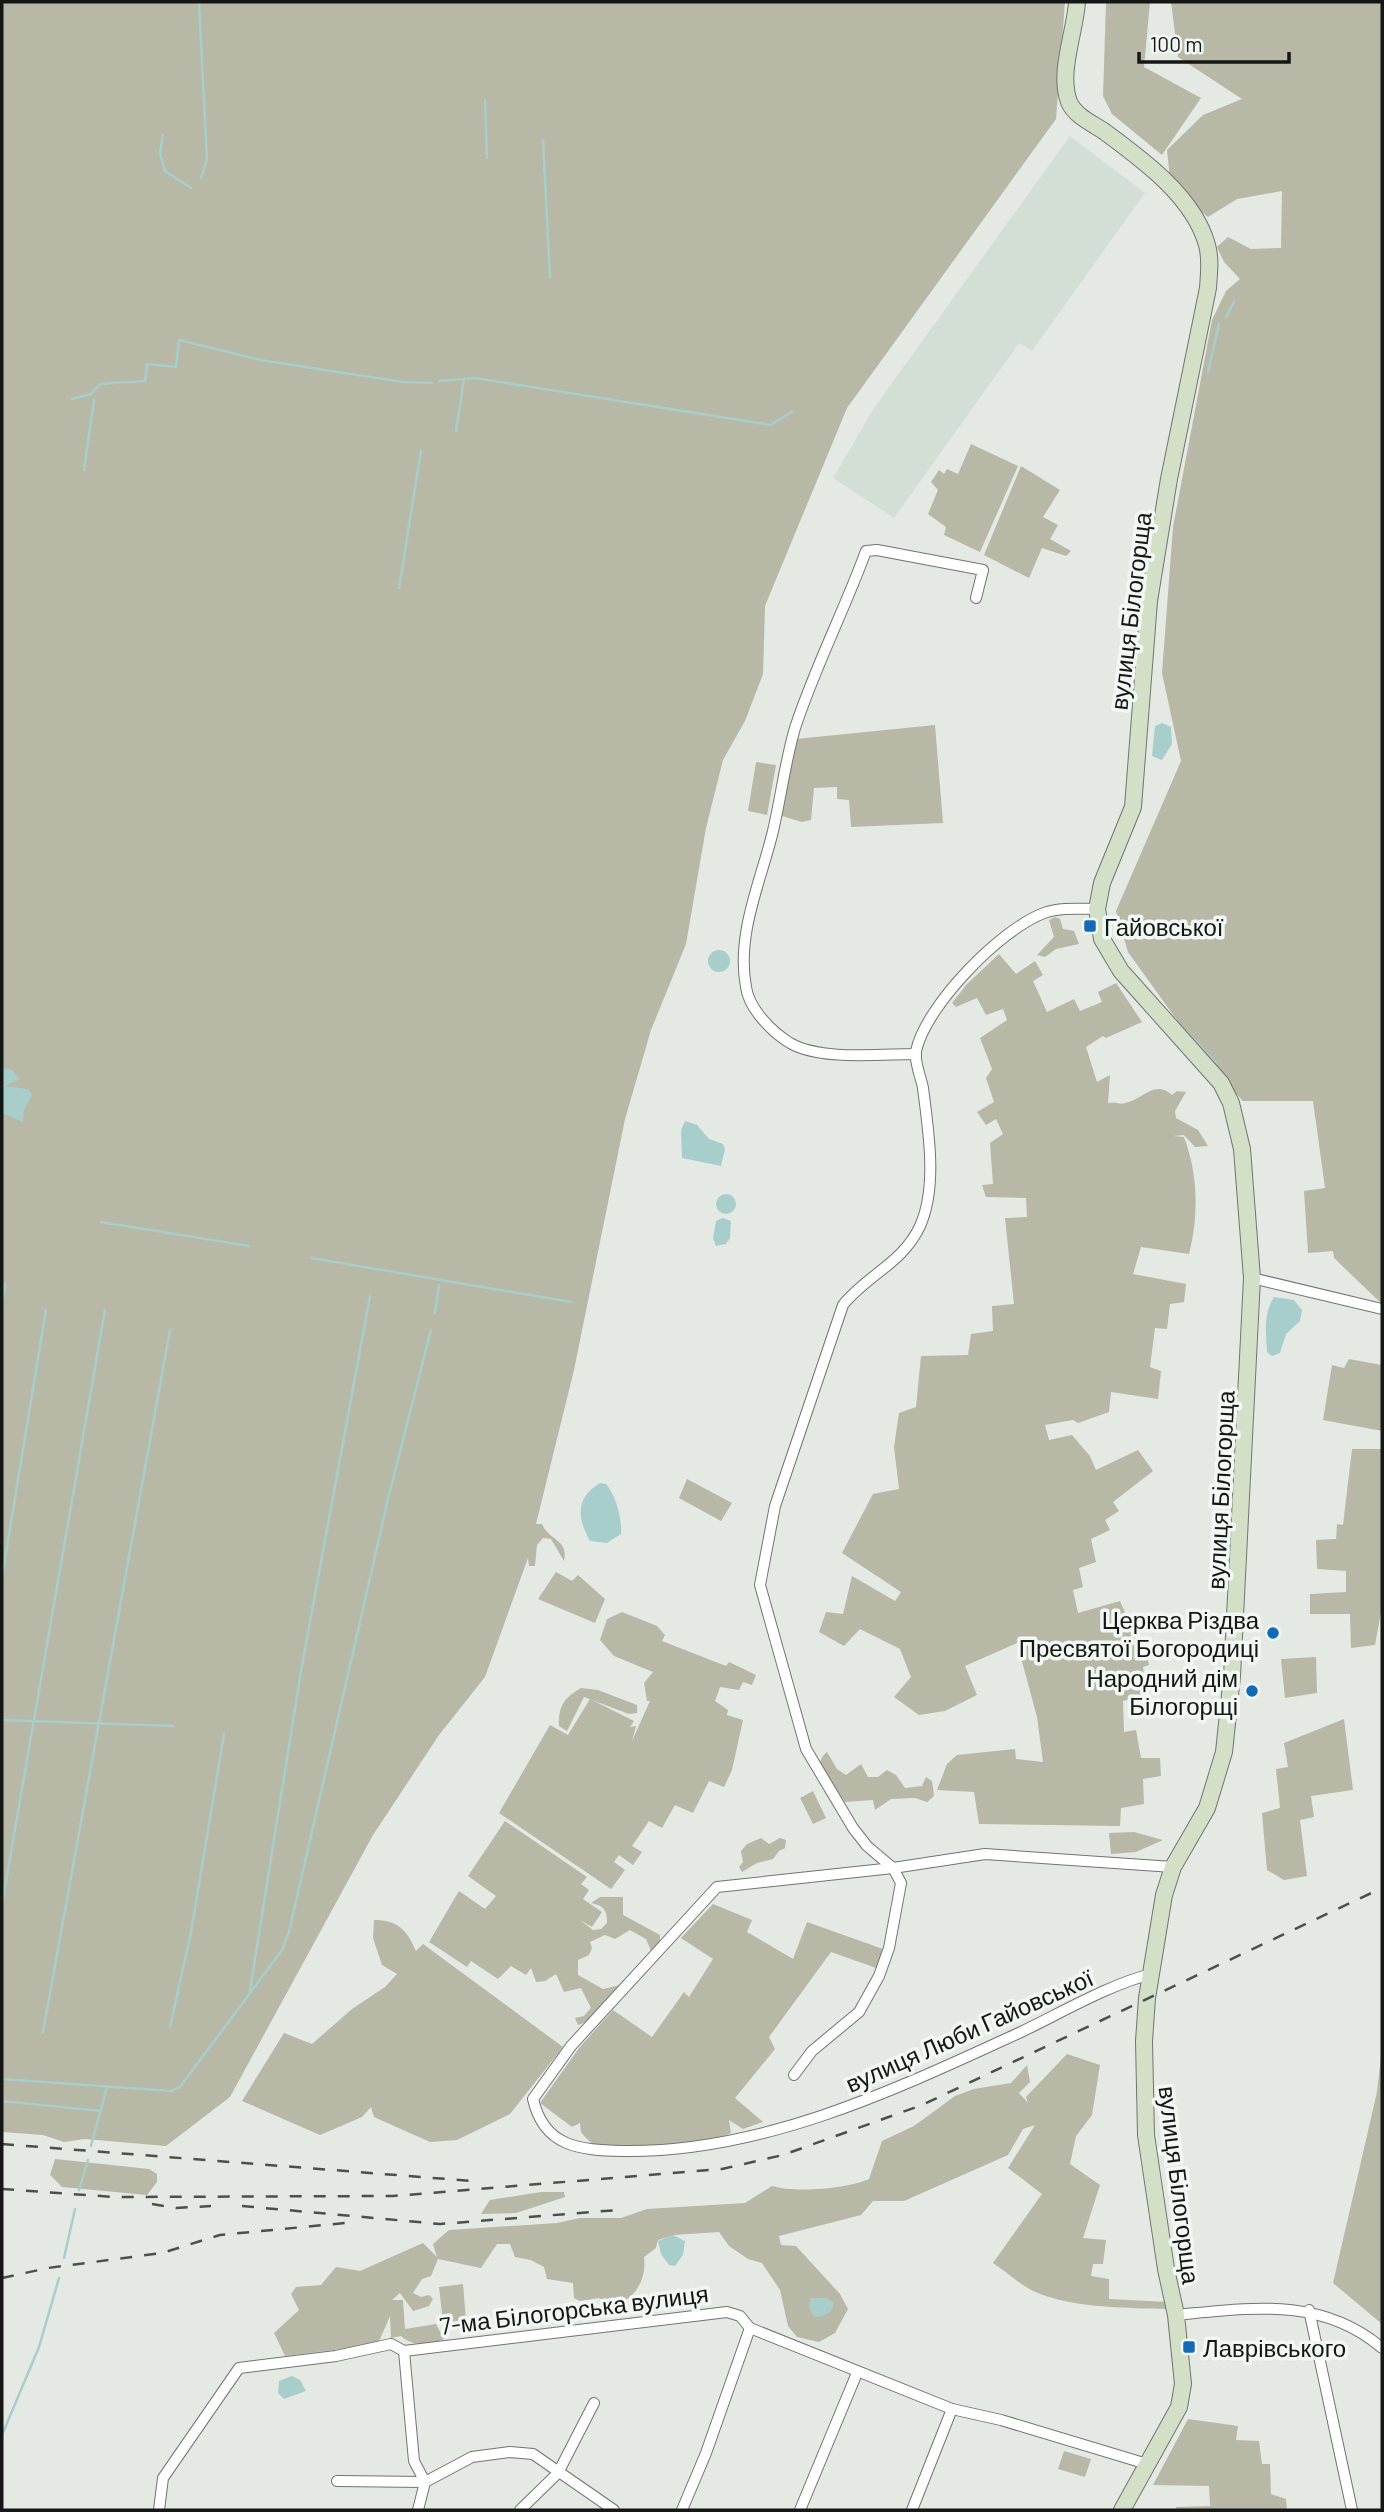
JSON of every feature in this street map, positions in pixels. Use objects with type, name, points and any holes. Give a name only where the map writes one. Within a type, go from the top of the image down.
[{"type":"street","name":"вулиця Білогорща","points":[[1077,2],[1066,80],[1068,99],[1079,115],[1122,145],[1169,186],[1194,215],[1207,245],[1210,263],[1208,288],[1169,480],[1149,601],[1133,807],[1102,883],[1097,909],[1102,939],[1121,971],[1221,1083],[1231,1102],[1242,1149],[1252,1278],[1246,1444],[1224,1752],[1208,1808],[1173,1867],[1164,1895],[1144,2041],[1146,2135],[1166,2269],[1176,2315],[1182,2395],[1122,2510]]},
{"type":"street","points":[[916,1054],[816,1053],[801,1049],[773,1030],[756,1009],[746,988],[745,947],[752,906],[773,833],[782,773],[825,645],[848,600],[866,551],[877,550],[983,570],[976,598]]},
{"type":"street","points":[[893,1868],[867,1846],[853,1828],[806,1749],[760,1585],[775,1506],[843,1305],[851,1294],[900,1257],[920,1225],[928,1192],[928,1138],[916,1054],[925,1028],[945,995],[1015,929],[1043,913],[1060,909],[1097,909]]},
{"type":"street","points":[[1252,1278],[1382,1309]]},
{"type":"street","name":"вулиця Люби Гайовської","points":[[1152,1974],[900,2088],[832,2112],[706,2145],[656,2151],[589,2149],[550,2134],[538,2121],[533,2099],[571,2046],[717,1886],[893,1868],[985,1854],[1173,1867]]},
{"type":"street","name":"вулиця Люби Гайовської","points":[[794,2076],[812,2050],[859,2012],[879,1976],[889,1948],[901,1883],[893,1868]]},
{"type":"street","points":[[1176,2315],[1244,2308],[1309,2311],[1348,2324],[1382,2348]]},
{"type":"street","points":[[1309,2311],[1352,2510]]},
{"type":"street","name":"7-ма Білогорська вулиця","points":[[159,2510],[163,2478],[239,2368],[335,2356],[391,2344],[404,2351],[727,2312],[740,2316],[750,2328],[856,2373],[952,2409],[1001,2420],[1147,2464]]},
{"type":"street","points":[[682,2510],[706,2453],[750,2328]]},
{"type":"street","points":[[404,2351],[415,2461],[425,2482],[418,2510]]},
{"type":"street","points":[[800,2510],[856,2373]]},
{"type":"street","points":[[520,2510],[558,2473],[594,2403]]},
{"type":"street","points":[[912,2510],[952,2409]]},
{"type":"street","points":[[337,2482],[425,2482],[472,2457],[510,2452],[533,2454],[614,2510]]},
{"type":"shaded area","points":[[1070,136],[1145,193],[1032,351],[1019,343],[894,518],[833,478],[874,408]]},
{"type":"green space","points":[[2,2],[1065,2],[1056,119],[847,408],[765,606],[763,674],[745,721],[723,760],[706,828],[686,944],[651,1030],[625,1119],[574,1370],[536,1524],[542,1524],[561,1544],[564,1548],[564,1561],[551,1539],[543,1538],[537,1545],[535,1566],[529,1566],[528,1558],[485,1677],[439,1735],[373,1835],[230,2097],[166,2146],[85,2139],[64,2142],[43,2135],[2,2132]]},
{"type":"green space","points":[[1106,2],[1150,2],[1144,67],[1201,98],[1162,155],[1112,114],[1103,96]]},
{"type":"green space","points":[[1171,2],[1382,2],[1382,1304],[1334,1258],[1333,1251],[1308,1253],[1304,1191],[1325,1188],[1313,1101],[1243,1101],[1212,1069],[1128,952],[1116,911],[1181,761],[1162,673],[1173,527],[1212,320],[1226,291],[1240,279],[1224,262],[1217,247],[1228,237],[1251,249],[1281,248],[1282,191],[1237,199],[1208,217],[1171,189],[1167,150],[1203,115],[1242,99],[1178,57]]},
{"type":"green space","points":[[971,444],[1018,466],[980,552],[944,535],[946,527],[928,514],[938,490],[931,482],[939,470],[944,474],[947,469],[958,474]]},
{"type":"green space","points":[[1021,466],[1060,490],[1043,517],[1058,525],[1050,539],[1071,551],[1066,556],[1042,548],[1029,578],[984,555]]},
{"type":"green space","points":[[935,725],[943,823],[851,827],[849,800],[837,799],[837,787],[814,788],[811,820],[802,822],[782,816],[796,739]]},
{"type":"green space","points":[[756,762],[776,765],[767,815],[748,811]]},
{"type":"green space","points":[[1055,917],[1060,919],[1063,929],[1074,931],[1079,944],[1056,949],[1045,957],[1037,955],[1054,937],[1049,920]]},
{"type":"green space","points":[[999,954],[1016,974],[1035,961],[1043,975],[1033,981],[1047,1012],[1074,999],[1080,1011],[1102,1002],[1098,992],[1116,983],[1142,1022],[1106,1038],[1103,1036],[1086,1047],[1097,1082],[1110,1075],[1108,1103],[1125,1103],[1154,1089],[1172,1095],[1177,1091],[1186,1092],[1175,1111],[1176,1118],[1198,1130],[1208,1146],[1195,1147],[1184,1135],[1173,1136],[1184,1137],[1194,1180],[1196,1210],[1189,1254],[1141,1247],[1133,1274],[1186,1284],[1184,1302],[1170,1304],[1167,1329],[1155,1328],[1150,1367],[1161,1371],[1158,1399],[1111,1392],[1109,1412],[1078,1423],[1073,1420],[1045,1425],[1049,1440],[1072,1435],[1090,1456],[1096,1470],[1138,1450],[1153,1471],[1113,1502],[1119,1511],[1105,1520],[1110,1530],[1091,1539],[1096,1562],[1079,1568],[1083,1587],[1073,1590],[1078,1613],[1120,1601],[1137,1640],[1144,1639],[1149,1665],[1143,1667],[1147,1695],[1123,1701],[1124,1732],[1136,1730],[1141,1758],[1160,1758],[1161,1776],[1143,1779],[1144,1804],[1121,1808],[1120,1826],[979,1824],[974,1792],[937,1790],[947,1764],[957,1755],[1015,1749],[1016,1759],[1043,1762],[1037,1717],[1017,1643],[965,1666],[977,1695],[945,1711],[919,1715],[894,1697],[911,1677],[900,1649],[860,1629],[844,1646],[819,1632],[826,1612],[843,1614],[852,1576],[895,1601],[901,1592],[842,1553],[873,1494],[899,1489],[894,1447],[899,1413],[916,1407],[921,1356],[968,1355],[971,1334],[993,1331],[992,1306],[1014,1304],[1005,1218],[1027,1217],[1026,1198],[986,1197],[982,1185],[993,1184],[990,1143],[1003,1134],[996,1119],[986,1125],[977,1112],[994,1102],[986,1078],[992,1069],[980,1038],[1007,1020],[1003,1009],[986,1015],[977,998],[956,1007],[952,1003],[967,984]]},
{"type":"green space","points":[[1349,1359],[1382,1365],[1382,1431],[1323,1420],[1332,1365],[1344,1368]]},
{"type":"green space","points":[[1352,1449],[1382,1449],[1382,1607],[1375,1645],[1351,1648],[1350,1614],[1310,1614],[1310,1594],[1346,1592],[1346,1571],[1317,1569],[1316,1540],[1336,1539],[1337,1524],[1343,1525]]},
{"type":"green space","points":[[687,1479],[732,1503],[721,1521],[679,1498]]},
{"type":"green space","points":[[556,1572],[572,1581],[578,1575],[605,1599],[595,1623],[538,1599]]},
{"type":"green space","points":[[622,1612],[657,1626],[665,1635],[662,1641],[726,1666],[729,1662],[756,1675],[752,1685],[743,1682],[739,1690],[720,1687],[715,1701],[728,1710],[727,1715],[743,1720],[732,1770],[724,1787],[709,1781],[693,1813],[675,1805],[662,1828],[649,1821],[632,1846],[642,1852],[633,1865],[619,1855],[614,1862],[625,1870],[611,1889],[499,1813],[550,1725],[568,1735],[590,1699],[634,1721],[630,1727],[636,1726],[632,1741],[650,1701],[647,1701],[644,1683],[653,1672],[614,1656],[600,1640],[607,1619]]},
{"type":"green space","points":[[1316,1657],[1317,1693],[1285,1698],[1281,1659]]},
{"type":"green space","points":[[581,1688],[598,1690],[637,1705],[637,1713],[629,1714],[584,1697],[567,1731],[559,1726],[561,1708],[571,1695]]},
{"type":"green space","points":[[1344,1719],[1353,1790],[1311,1796],[1314,1817],[1300,1820],[1307,1876],[1284,1880],[1267,1870],[1262,1813],[1280,1808],[1276,1769],[1288,1767],[1284,1743]]},
{"type":"green space","points":[[827,1752],[837,1769],[846,1775],[861,1764],[868,1777],[878,1777],[887,1770],[896,1775],[905,1788],[922,1786],[926,1777],[932,1781],[934,1796],[927,1802],[915,1798],[891,1799],[875,1810],[873,1800],[845,1802],[822,1771],[820,1765]]},
{"type":"green space","points":[[813,1791],[826,1818],[813,1824],[800,1798]]},
{"type":"green space","points":[[505,1821],[587,1877],[581,1884],[589,1890],[583,1899],[602,1912],[592,1927],[580,1920],[593,1930],[601,1929],[607,1919],[604,1909],[591,1903],[600,1897],[623,1897],[623,1915],[660,1935],[660,1944],[652,1953],[646,1939],[630,1930],[615,1939],[605,1935],[590,1942],[592,1948],[589,1955],[578,1960],[578,1975],[603,1989],[620,1985],[595,2019],[578,2025],[575,2018],[584,2016],[591,2008],[581,1988],[564,1992],[556,1974],[545,1981],[536,1982],[531,1968],[526,1975],[511,1966],[498,1979],[471,1961],[467,1967],[429,1942],[459,1891],[485,1909],[496,1896],[468,1876]]},
{"type":"green space","points":[[1134,1832],[1163,1840],[1136,1852],[1111,1854],[1109,1833]]},
{"type":"green space","points":[[761,1838],[769,1844],[780,1838],[786,1840],[785,1848],[773,1859],[757,1863],[742,1872],[739,1867],[743,1862],[741,1851],[747,1844]]},
{"type":"green space","points":[[713,1904],[752,1920],[747,1932],[793,1959],[807,1922],[883,1949],[879,1969],[831,1952],[769,2037],[775,2049],[735,2098],[763,2122],[743,2129],[729,2120],[731,2133],[662,2149],[623,2150],[593,2144],[581,2132],[580,2123],[572,2127],[540,2103],[579,2048],[613,2010],[652,2037],[684,1992],[689,1997],[713,1959],[681,1938]]},
{"type":"green space","points":[[374,1920],[389,1922],[401,1928],[416,1951],[423,1944],[563,2047],[510,2114],[457,2140],[430,2142],[374,2117],[371,2107],[362,2117],[320,2135],[242,2101],[284,2033],[312,2044],[352,2009],[385,1987],[397,1974],[382,1965],[373,1938]]},
{"type":"green space","points":[[1382,2048],[1382,2324],[1333,2283],[1377,2092]]},
{"type":"green space","points":[[1067,2054],[1100,2065],[1092,2115],[1076,2136],[1070,2164],[1100,2185],[1083,2238],[1106,2240],[1103,2264],[1093,2264],[1091,2276],[1109,2279],[1109,2299],[1168,2302],[1168,2309],[1102,2306],[1052,2298],[1026,2287],[993,2263],[1042,2194],[1008,2168],[1035,2125],[1023,2129],[1008,2155],[904,2201],[873,2201],[861,2215],[779,2236],[781,2245],[796,2246],[840,2294],[848,2309],[835,2333],[819,2342],[797,2337],[788,2326],[780,2290],[762,2263],[748,2259],[729,2246],[719,2232],[674,2235],[658,2240],[656,2248],[644,2257],[644,2273],[638,2288],[628,2299],[613,2306],[599,2298],[580,2301],[574,2298],[573,2283],[547,2279],[544,2267],[531,2260],[515,2257],[510,2244],[497,2244],[481,2268],[438,2259],[431,2276],[422,2279],[413,2293],[421,2297],[429,2295],[433,2299],[429,2306],[413,2311],[400,2293],[392,2300],[403,2300],[405,2329],[436,2324],[444,2339],[422,2344],[405,2340],[401,2336],[391,2338],[390,2316],[380,2339],[374,2345],[285,2356],[274,2333],[299,2310],[291,2294],[296,2287],[321,2285],[336,2267],[360,2271],[423,2243],[437,2257],[433,2244],[449,2230],[557,2223],[580,2218],[621,2218],[647,2209],[745,2203],[772,2186],[807,2189],[835,2187],[869,2179],[882,2141],[914,2126],[955,2096],[974,2089],[1011,2083],[1027,2065],[1030,2082],[1019,2093],[1028,2103],[1026,2097]]},
{"type":"green space","points":[[55,2159],[149,2169],[157,2174],[157,2182],[147,2195],[62,2187],[50,2175]]},
{"type":"green space","points":[[541,2192],[564,2192],[565,2197],[516,2213],[481,2214],[490,2200]]},
{"type":"green space","points":[[463,2284],[466,2320],[460,2321],[460,2329],[444,2331],[439,2287]]},
{"type":"green space","points":[[1188,2419],[1238,2426],[1236,2440],[1259,2441],[1262,2464],[1270,2464],[1271,2494],[1286,2499],[1287,2510],[1176,2510],[1176,2507],[1210,2506],[1209,2486],[1153,2485]]},
{"type":"green space","points":[[1064,2451],[1091,2459],[1085,2477],[1058,2469]]},
{"type":"water","points":[[1162,723],[1171,727],[1172,744],[1162,760],[1152,756],[1155,726]]},
{"type":"water","points":[[719,950],[727,953],[730,961],[727,969],[719,972],[711,969],[708,961],[711,953]]},
{"type":"water","points":[[2,1068],[12,1070],[20,1079],[5,1086],[28,1089],[32,1095],[24,1110],[23,1122],[2,1113]]},
{"type":"water","points":[[685,1121],[697,1125],[709,1139],[723,1144],[725,1149],[721,1166],[682,1158],[681,1130]]},
{"type":"water","points":[[726,1194],[733,1197],[736,1204],[733,1211],[726,1214],[719,1211],[716,1204],[719,1197]]},
{"type":"water","points":[[723,1218],[731,1221],[730,1238],[726,1244],[716,1246],[713,1238],[716,1221]]},
{"type":"water","points":[[1274,1297],[1294,1300],[1302,1310],[1300,1321],[1286,1334],[1280,1353],[1272,1356],[1267,1352],[1266,1324],[1270,1303]]},
{"type":"water","points":[[600,1483],[606,1484],[613,1495],[620,1521],[621,1534],[607,1543],[590,1541],[581,1516],[582,1502],[586,1495]]},
{"type":"water","points":[[673,2235],[685,2241],[683,2255],[675,2266],[669,2265],[661,2254],[658,2241]]},
{"type":"water","points":[[811,2298],[827,2298],[834,2303],[831,2312],[820,2317],[813,2316],[809,2307]]},
{"type":"water","points":[[292,2376],[300,2380],[306,2391],[284,2399],[278,2393],[279,2381]]},
{"type":"waterway","points":[[199,2],[207,160],[201,178]]},
{"type":"waterway","points":[[485,100],[487,158]]},
{"type":"waterway","points":[[163,135],[160,153],[165,171],[191,188]]},
{"type":"waterway","points":[[543,140],[550,277]]},
{"type":"waterway","points":[[1226,317],[1234,302]]},
{"type":"waterway","points":[[1208,372],[1219,324]]},
{"type":"waterway","points":[[72,399],[91,394],[100,384],[145,381],[147,364],[176,367],[179,340],[260,360],[403,382],[432,383]]},
{"type":"waterway","points":[[439,381],[475,378],[771,425],[793,411]]},
{"type":"waterway","points":[[456,431],[464,379]]},
{"type":"waterway","points":[[84,470],[94,400]]},
{"type":"waterway","points":[[399,588],[421,451]]},
{"type":"waterway","points":[[1187,1032],[1216,1063]]},
{"type":"waterway","points":[[101,1222],[249,1246]]},
{"type":"waterway","points":[[311,1258],[571,1302]]},
{"type":"waterway","points":[[2,1302],[5,1284]]},
{"type":"waterway","points":[[435,1313],[439,1285]]},
{"type":"waterway","points":[[250,1990],[301,1671],[370,1296]]},
{"type":"waterway","points":[[2,1577],[46,1310]]},
{"type":"waterway","points":[[2,1904],[105,1310]]},
{"type":"waterway","points":[[43,2032],[170,1330]]},
{"type":"waterway","points":[[2,2079],[171,2091],[180,2087],[282,1950],[289,1932],[389,1495],[431,1330]]},
{"type":"waterway","points":[[2,1720],[173,1726]]},
{"type":"waterway","points":[[170,2027],[191,1932],[224,1734]]},
{"type":"waterway","points":[[91,2146],[107,2087]]},
{"type":"waterway","points":[[2,2101],[101,2111]]},
{"type":"waterway","points":[[79,2190],[88,2160]]},
{"type":"waterway","points":[[64,2258],[75,2209]]},
{"type":"waterway","points":[[2,2435],[39,2347],[59,2278]]},
{"type":"railway","points":[[2,2189],[114,2197],[393,2196],[722,2169],[783,2155],[922,2105],[1382,1888]]},
{"type":"railway","points":[[2,2144],[472,2181]]},
{"type":"railway","points":[[152,2204],[176,2208],[211,2206]]},
{"type":"railway","points":[[242,2206],[440,2224],[618,2210]]},
{"type":"railway","points":[[2,2278],[48,2268],[162,2253],[220,2235],[345,2223]]},
{"type":"place","name":"Гайовської","points":[[1090,926]]},
{"type":"place","name":"Церква Різдва Пресвятої Богородиці","points":[[1273,1633]]},
{"type":"place","name":"Народний дім Білогорщі","points":[[1252,1691]]},
{"type":"place","name":"Лаврівського","points":[[1189,2347]]}]
